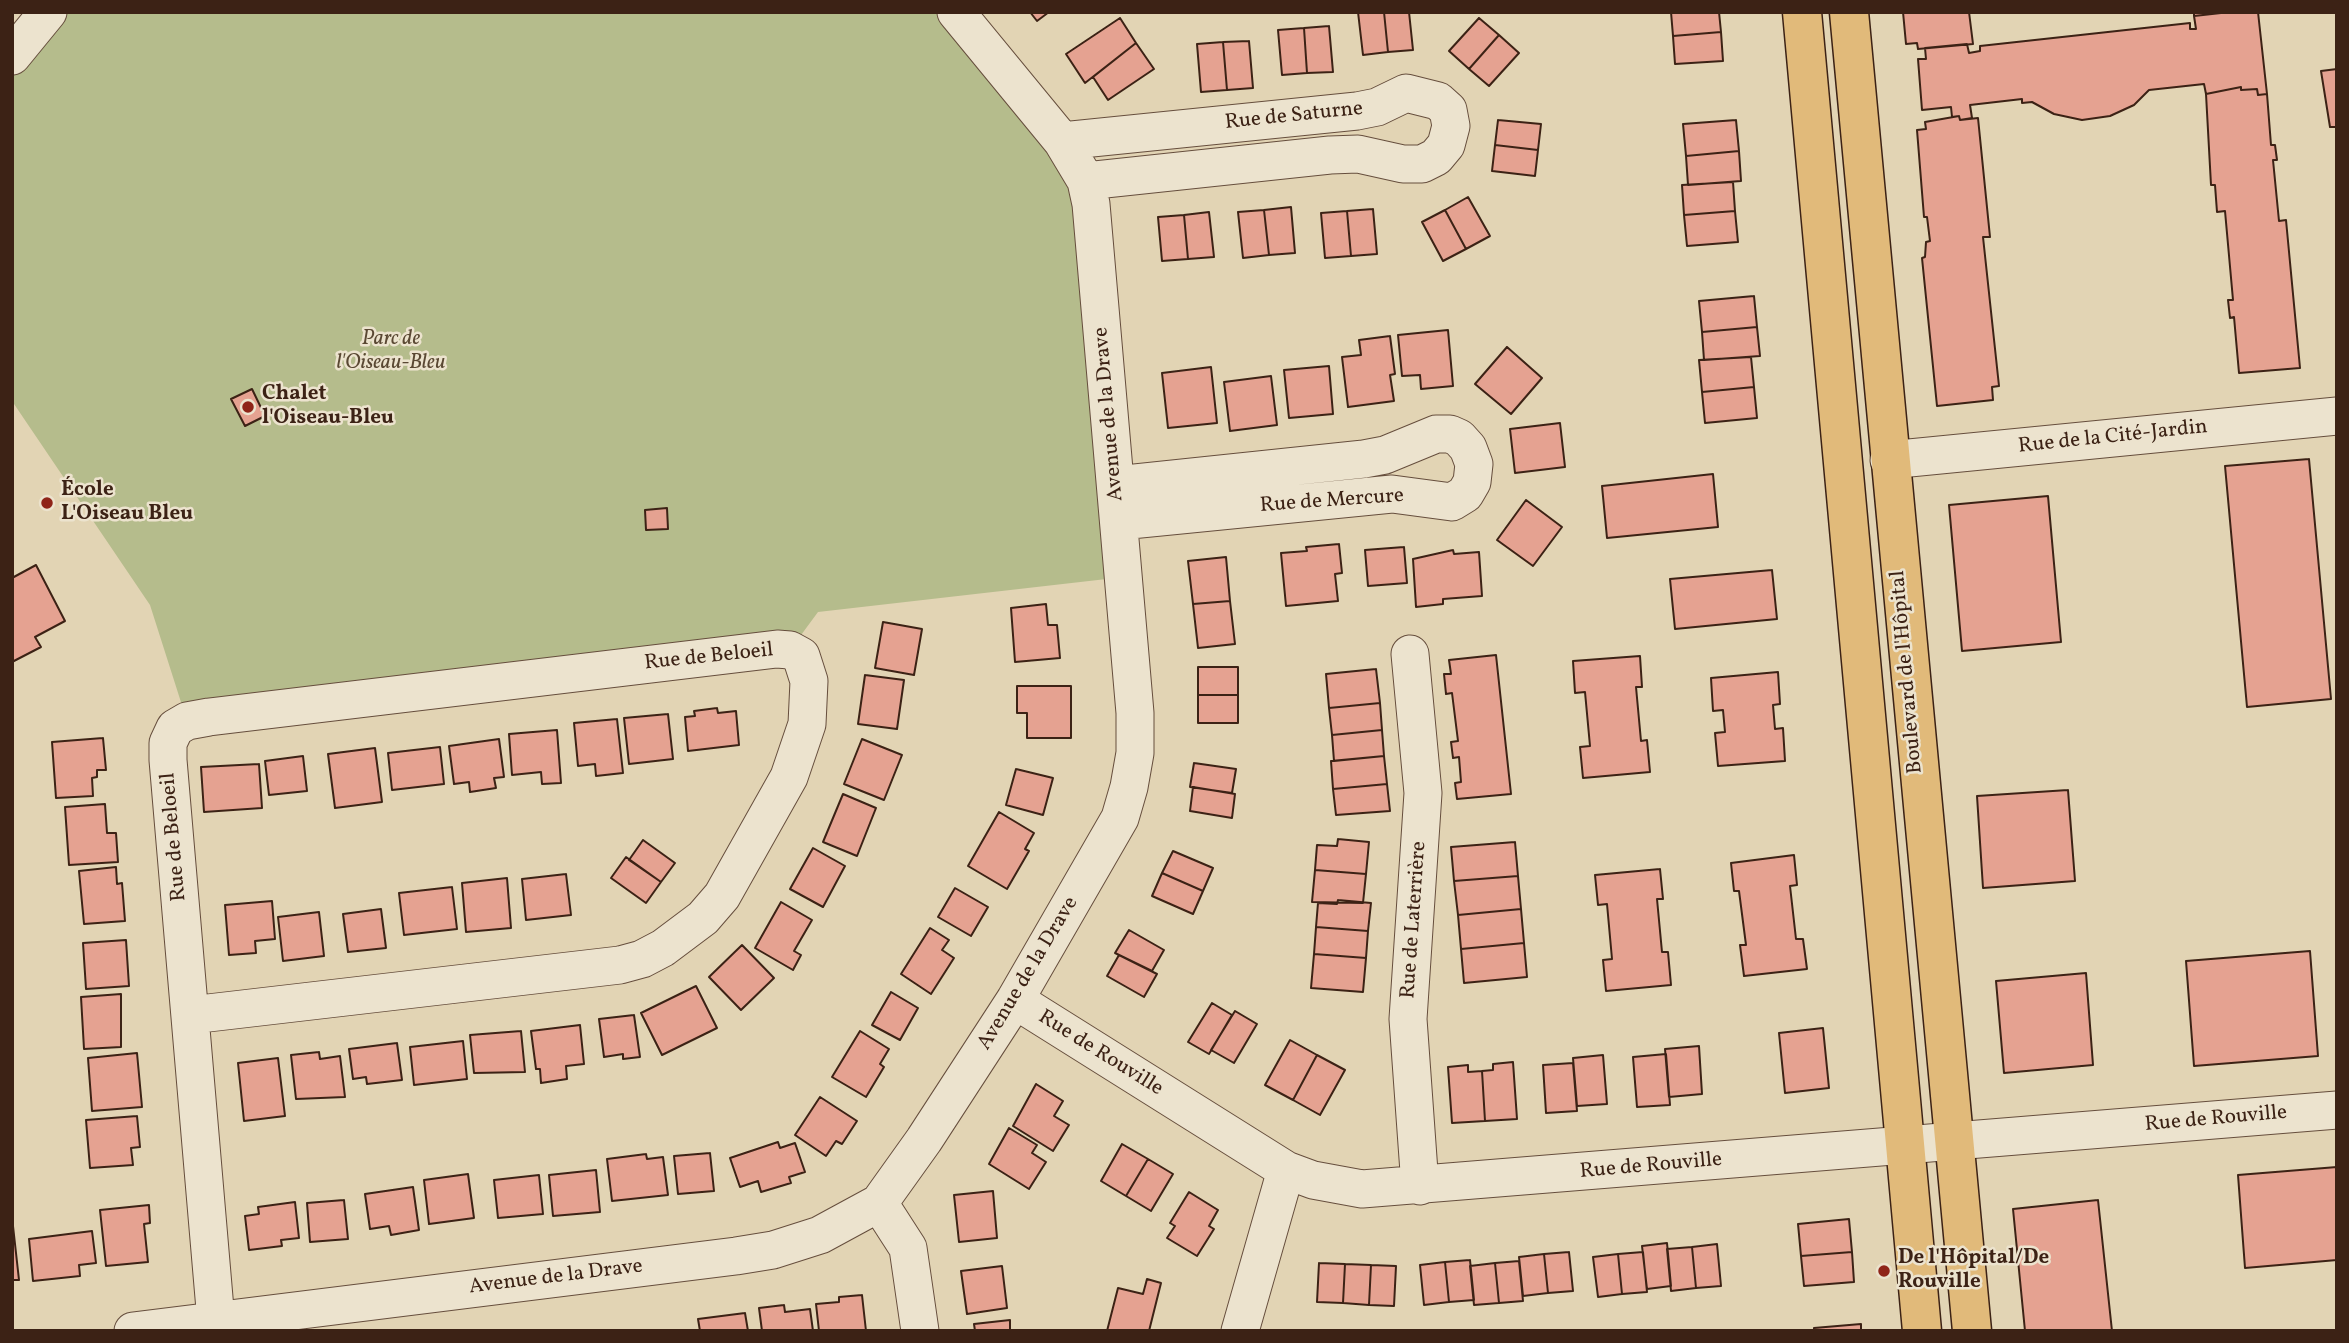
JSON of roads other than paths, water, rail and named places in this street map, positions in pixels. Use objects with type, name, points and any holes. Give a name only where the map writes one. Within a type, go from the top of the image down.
[{"type":"main road","points":[[1802,12],[1922,1331]]},
{"type":"main road","name":"Boulevard de l'Hôpital","points":[[1849,12],[1972,1331]]},
{"type":"street","points":[[12,56],[48,12]]},
{"type":"street","name":"Avenue de la Drave","points":[[132,1331],[773,1250],[836,1229],[879,1203],[924,1140],[1015,1000],[1120,818],[1129,787],[1135,713],[1091,204],[1086,181],[1062,141],[956,12]]},
{"type":"street","name":"Rue de Saturne","points":[[1062,141],[1357,111],[1377,107],[1406,93],[1438,101],[1448,110],[1451,126],[1446,145],[1436,157],[1422,164],[1357,154],[1330,155],[1086,181]]},
{"type":"street","name":"Rue de la Cité-Jardin","points":[[1889,460],[2337,416]]},
{"type":"street","name":"Rue de Mercure","points":[[1116,485],[1364,459],[1385,455],[1436,434],[1450,434],[1459,438],[1468,448],[1474,464],[1469,488],[1452,502],[1381,495],[1120,521]]},
{"type":"street","name":"Rue de Beloeil","points":[[191,1016],[620,965],[663,948],[703,918],[722,896],[789,777],[807,724],[809,681],[801,656],[790,650],[777,649],[209,718],[187,721],[175,728],[169,743],[169,760],[216,1321]]},
{"type":"street","name":"Rue de Laterrière","points":[[1410,654],[1423,793],[1408,1019],[1420,1186]]},
{"type":"street","name":"Rue de Rouville","points":[[1015,1000],[1286,1170],[1313,1180],[1350,1188],[1386,1189],[2337,1110]]},
{"type":"street","points":[[1240,1331],[1286,1170]]},
{"type":"street","points":[[879,1203],[908,1248],[920,1331]]},
{"type":"place","name":"Chalet l'Oiseau-Bleu","points":[[248,407]]},
{"type":"place","name":"École L'Oiseau Bleu","points":[[47,503]]},
{"type":"place","name":"De l'Hôpital/De Rouville","points":[[1884,1271]]},
{"type":"park label","name":"Parc de l'Oiseau-Bleu","points":[[391,352]]}]
